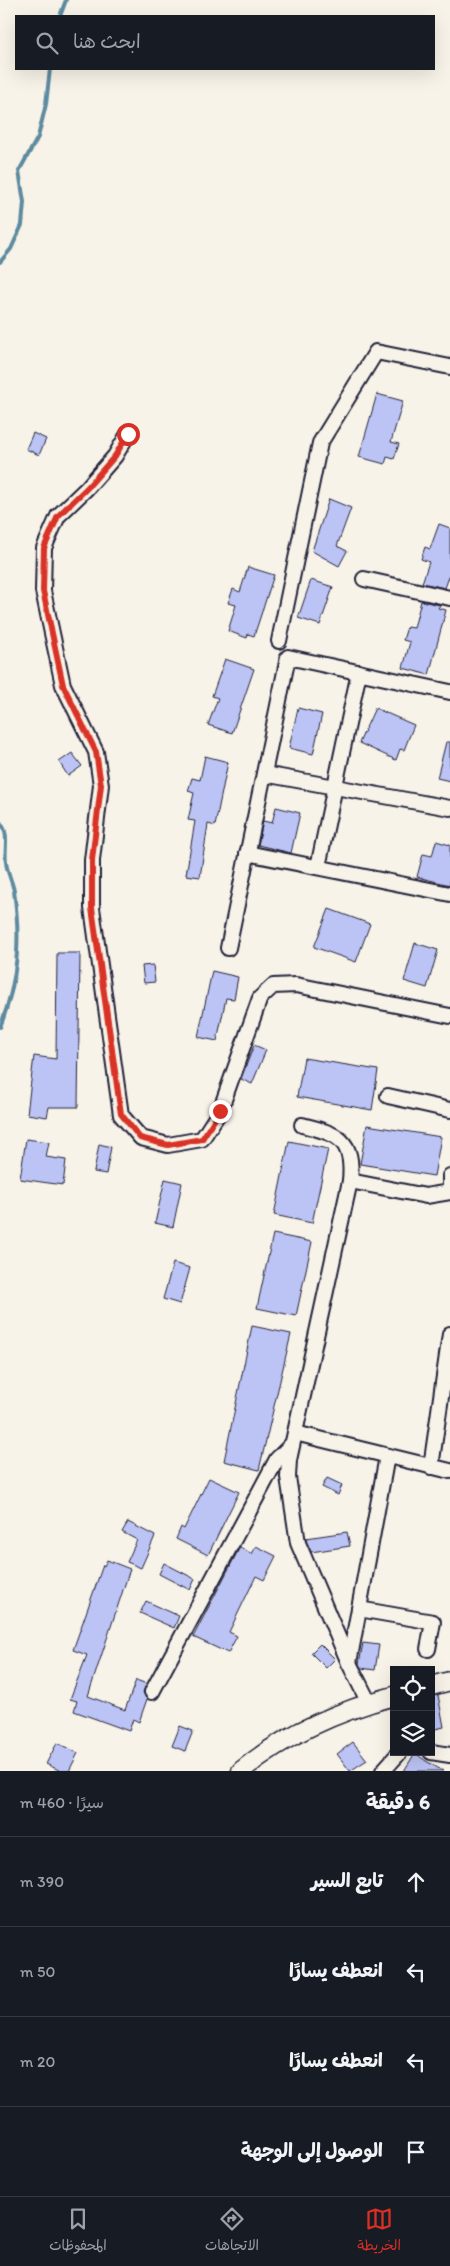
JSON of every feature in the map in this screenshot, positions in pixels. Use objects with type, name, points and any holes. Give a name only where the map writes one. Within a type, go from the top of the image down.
[{"type":"main road","points":[[435,1685],[450,1681]]},
{"type":"main road","points":[[240,1771],[258,1756],[330,1717],[390,1697]]},
{"type":"street","points":[[279,642],[320,443],[376,352],[450,367]]},
{"type":"street","points":[[128,434],[115,456],[87,488],[58,516],[44,548],[43,591],[63,685],[96,752],[101,785],[92,860],[92,908],[121,1114],[140,1138],[168,1145],[202,1139],[220,1111],[260,998],[273,986],[296,985],[450,1016]]},
{"type":"street","points":[[364,579],[450,598]]},
{"type":"street","points":[[228,948],[288,657],[450,692]]},
{"type":"street","points":[[318,867],[359,672]]},
{"type":"street","points":[[264,774],[450,808]]},
{"type":"street","points":[[247,852],[450,894]]},
{"type":"street","points":[[388,1096],[450,1110]]},
{"type":"street","points":[[302,1125],[335,1135],[344,1142],[352,1165],[350,1182],[294,1438],[288,1477],[298,1543],[349,1663],[369,1703]]},
{"type":"street","points":[[350,1182],[426,1196],[450,1191],[450,1176]]},
{"type":"street","points":[[431,1467],[450,1334]]},
{"type":"street","points":[[294,1438],[388,1456],[450,1471]]},
{"type":"street","points":[[152,1692],[277,1459],[294,1438]]},
{"type":"street","points":[[349,1663],[388,1456]]},
{"type":"street","points":[[359,1609],[433,1622],[428,1649]]},
{"type":"street","points":[[435,1753],[450,1755]]},
{"type":"street","points":[[383,1771],[396,1756]]},
{"type":"building","points":[[377,394],[403,401],[391,442],[399,444],[394,459],[387,457],[385,464],[359,457]]},
{"type":"building","points":[[33,433],[46,439],[39,455],[26,449]]},
{"type":"building","points":[[329,499],[351,508],[337,546],[347,551],[339,566],[312,551]]},
{"type":"building","points":[[439,524],[450,528],[450,574],[445,588],[422,583],[429,562],[421,559],[425,547],[430,549]]},
{"type":"building","points":[[248,567],[274,575],[254,636],[248,634],[247,638],[228,631],[236,605],[228,603],[233,589],[240,592]]},
{"type":"building","points":[[311,580],[333,587],[320,625],[298,618]]},
{"type":"building","points":[[421,601],[440,605],[438,608],[446,610],[429,675],[403,668],[410,642],[403,640],[407,627],[414,628]]},
{"type":"building","points":[[225,659],[254,669],[232,733],[208,725],[218,698],[212,696]]},
{"type":"building","points":[[298,708],[322,714],[313,754],[289,748]]},
{"type":"building","points":[[375,708],[414,725],[404,750],[400,749],[396,760],[359,743]]},
{"type":"building","points":[[446,742],[450,742],[450,781],[437,778]]},
{"type":"building","points":[[72,753],[82,766],[68,776],[59,762]]},
{"type":"building","points":[[205,756],[228,762],[215,826],[208,824],[200,877],[186,875],[195,821],[188,820],[194,793],[188,791],[192,778],[200,780]]},
{"type":"building","points":[[276,807],[300,813],[291,853],[258,845],[263,821],[272,823]]},
{"type":"building","points":[[436,841],[450,845],[450,885],[417,877],[423,854],[432,856]]},
{"type":"building","points":[[329,909],[370,924],[356,962],[314,947]]},
{"type":"building","points":[[415,943],[438,950],[427,988],[404,981]]},
{"type":"building","points":[[57,953],[80,953],[78,1107],[49,1107],[47,1117],[27,1114],[34,1056],[56,1059]]},
{"type":"building","points":[[153,965],[155,982],[144,983],[142,966]]},
{"type":"building","points":[[212,971],[238,977],[234,999],[226,998],[217,1041],[198,1037]]},
{"type":"building","points":[[254,1045],[266,1050],[252,1084],[241,1079]]},
{"type":"building","points":[[304,1058],[378,1070],[372,1110],[297,1097]]},
{"type":"building","points":[[367,1125],[441,1137],[434,1176],[360,1164]]},
{"type":"building","points":[[26,1139],[49,1142],[46,1157],[66,1160],[63,1185],[20,1179]]},
{"type":"building","points":[[289,1141],[328,1149],[312,1223],[274,1215]]},
{"type":"building","points":[[99,1144],[111,1147],[106,1174],[94,1172]]},
{"type":"building","points":[[165,1179],[182,1183],[173,1227],[155,1223]]},
{"type":"building","points":[[273,1234],[312,1242],[296,1316],[257,1308]]},
{"type":"building","points":[[173,1263],[190,1268],[180,1304],[163,1299]]},
{"type":"building","points":[[252,1326],[291,1334],[259,1470],[224,1461]]},
{"type":"building","points":[[209,1478],[239,1492],[208,1555],[176,1539],[181,1527],[184,1529]]},
{"type":"building","points":[[327,1478],[342,1485],[338,1495],[322,1487]]},
{"type":"building","points":[[128,1522],[155,1536],[141,1568],[127,1562],[137,1540],[122,1532]]},
{"type":"building","points":[[347,1532],[350,1546],[311,1552],[306,1541],[306,1538]]},
{"type":"building","points":[[256,1546],[276,1556],[264,1580],[256,1576],[229,1632],[237,1636],[228,1653],[193,1637],[240,1547],[252,1554]]},
{"type":"building","points":[[107,1560],[130,1569],[88,1696],[125,1710],[136,1680],[147,1684],[143,1692],[147,1699],[139,1722],[133,1719],[129,1731],[74,1711],[77,1701],[70,1699],[87,1655],[73,1650],[103,1565]]},
{"type":"building","points":[[164,1563],[195,1579],[190,1590],[159,1574]]},
{"type":"building","points":[[146,1601],[179,1616],[174,1628],[140,1613]]},
{"type":"building","points":[[363,1643],[379,1645],[375,1670],[361,1668],[359,1664]]},
{"type":"building","points":[[320,1644],[335,1659],[326,1668],[311,1653]]},
{"type":"building","points":[[435,1695],[438,1695],[444,1727],[435,1729],[435,1711]]},
{"type":"building","points":[[180,1726],[193,1731],[185,1751],[172,1746]]},
{"type":"building","points":[[353,1742],[367,1760],[350,1771],[337,1754]]},
{"type":"building","points":[[57,1743],[78,1753],[69,1771],[61,1771],[46,1764]]},
{"type":"building","points":[[413,1756],[419,1756],[443,1771],[404,1771]]},
{"type":"waterway","points":[[60,15],[66,0]]},
{"type":"waterway","points":[[0,262],[11,249],[22,225],[24,202],[19,171],[38,137],[46,104],[50,70]]},
{"type":"waterway","points":[[0,822],[6,836],[7,866],[14,891],[17,926],[14,977],[0,1027]]},
{"type":"route","points":[[128,434],[115,456],[87,488],[58,516],[44,548],[43,591],[63,685],[96,752],[101,785],[92,860],[92,908],[121,1114],[140,1138],[168,1145],[202,1139],[220,1111]]}]
